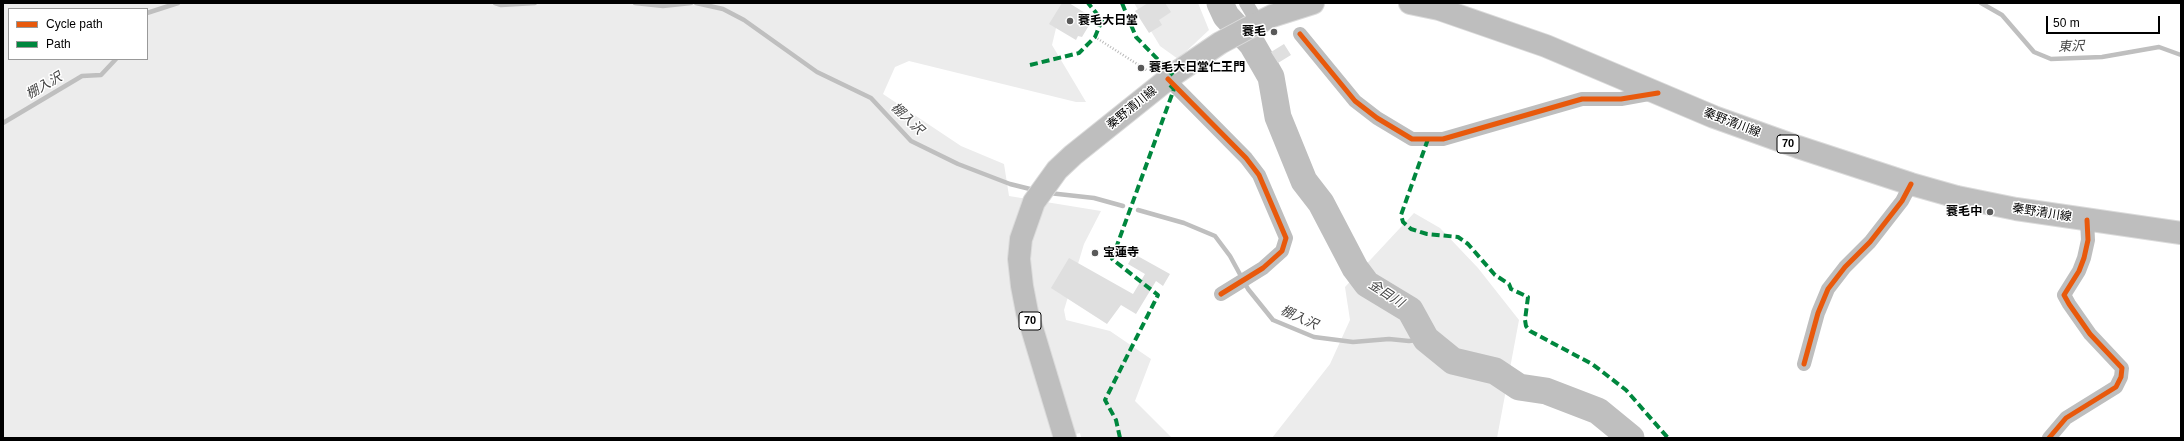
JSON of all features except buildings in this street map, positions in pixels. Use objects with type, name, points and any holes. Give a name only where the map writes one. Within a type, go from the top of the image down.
[{"type":"main road","name":"秦野清川線","points":[[1064,438],[1027,312],[1022,286],[1019,259],[1021,239],[1034,202],[1046,184],[1073,155],[1167,80],[1220,44],[1253,26],[1285,11],[1313,3]]},
{"type":"main road","name":"秦野清川線","points":[[1410,3],[1439,9],[1546,46],[1714,117],[1798,147],[1911,184],[1965,198],[2087,220],[2181,233]]},
{"type":"street","points":[[1246,3],[1253,26]]},
{"type":"street","points":[[1300,34],[1354,101],[1377,118],[1412,139],[1443,138],[1582,99],[1620,99],[1658,93]]},
{"type":"street","points":[[1167,80],[1246,158],[1259,175],[1286,238],[1282,250],[1263,268],[1221,294]]},
{"type":"street","points":[[1804,364],[1818,313],[1828,289],[1845,267],[1870,242],[1902,201],[1911,184]]},
{"type":"street","points":[[2049,438],[2066,418],[2116,387],[2121,377],[2122,368],[2090,334],[2064,295],[2079,271],[2084,258],[2088,240],[2087,220]]},
{"type":"path","points":[[1095,37],[1167,80]]},
{"type":"shaded area","points":[[3,3],[1062,3],[1052,45],[1086,102],[1076,102],[909,61],[895,67],[883,94],[961,146],[1004,164],[1009,196],[1101,211],[1084,244],[1064,310],[1066,320],[1110,331],[1151,359],[1135,401],[1172,438],[1081,438],[1080,433],[1059,438],[3,438]]},
{"type":"shaded area","points":[[1134,3],[1198,3],[1209,30],[1178,59],[1160,46]]},
{"type":"shaded area","points":[[1414,213],[1440,228],[1478,268],[1519,320],[1497,438],[1272,438],[1330,364],[1350,320],[1345,287]]},
{"type":"waterway","name":"棚入沢","points":[[148,13],[178,3]]},
{"type":"waterway","name":"棚入沢","points":[[495,3],[501,5],[535,3]]},
{"type":"waterway","name":"棚入沢","points":[[635,3],[663,6],[691,3]]},
{"type":"waterway","name":"棚入沢","points":[[696,3],[723,9],[744,20],[817,72],[871,98],[911,141],[958,164],[1010,184],[1034,190]]},
{"type":"waterway","name":"金目川","points":[[1220,3],[1226,16],[1252,44],[1271,77],[1278,117],[1304,181],[1321,203],[1355,268],[1367,284],[1410,310],[1426,339],[1453,361],[1495,371],[1519,387],[1546,391],[1598,411],[1631,438]]},
{"type":"waterway","name":"東沢","points":[[1981,3],[2002,15],[2034,52],[2051,59],[2102,57],[2159,47],[2181,55]]},
{"type":"waterway","name":"棚入沢","points":[[3,123],[82,76],[101,75],[115,60]]},
{"type":"waterway","name":"棚入沢","points":[[1049,193],[1094,198],[1123,206]]},
{"type":"waterway","name":"棚入沢","points":[[1138,210],[1184,223],[1215,236],[1230,256],[1248,289],[1273,320],[1314,337],[1353,342],[1389,339],[1409,341],[1426,339]]},
{"type":"marked path","points":[[1030,65],[1079,53],[1095,37],[1102,20],[1088,3]]},
{"type":"marked path","points":[[1122,3],[1136,37],[1173,75]]},
{"type":"marked path","points":[[1120,438],[1116,420],[1105,400],[1158,295],[1112,259],[1174,89],[1170,85]]},
{"type":"marked path","points":[[1428,139],[1401,215],[1403,222],[1411,229],[1427,234],[1458,237],[1468,244],[1495,275],[1509,284],[1511,289],[1528,297],[1525,320],[1526,326],[1530,331],[1592,364],[1626,390],[1668,438]]},
{"type":"cycle path","points":[[1300,34],[1355,101],[1377,118],[1412,139],[1443,139],[1582,99],[1621,99],[1658,93]]},
{"type":"cycle path","points":[[1168,79],[1246,158],[1259,175],[1286,238],[1282,251],[1263,268],[1221,294]]},
{"type":"cycle path","points":[[1804,364],[1818,313],[1828,289],[1845,267],[1870,242],[1902,201],[1911,184]]},
{"type":"cycle path","points":[[2049,438],[2066,418],[2116,387],[2121,377],[2122,368],[2090,334],[2064,295],[2079,271],[2084,258],[2088,240],[2087,220]]},
{"type":"place","name":"蓑毛大日堂","points":[[1070,21]]},
{"type":"place","name":"蓑毛","points":[[1274,32]]},
{"type":"place","name":"蓑毛大日堂仁王門","points":[[1141,68]]},
{"type":"place","name":"蓑毛中","points":[[1990,212]]},
{"type":"place","name":"宝蓮寺","points":[[1095,253]]}]
